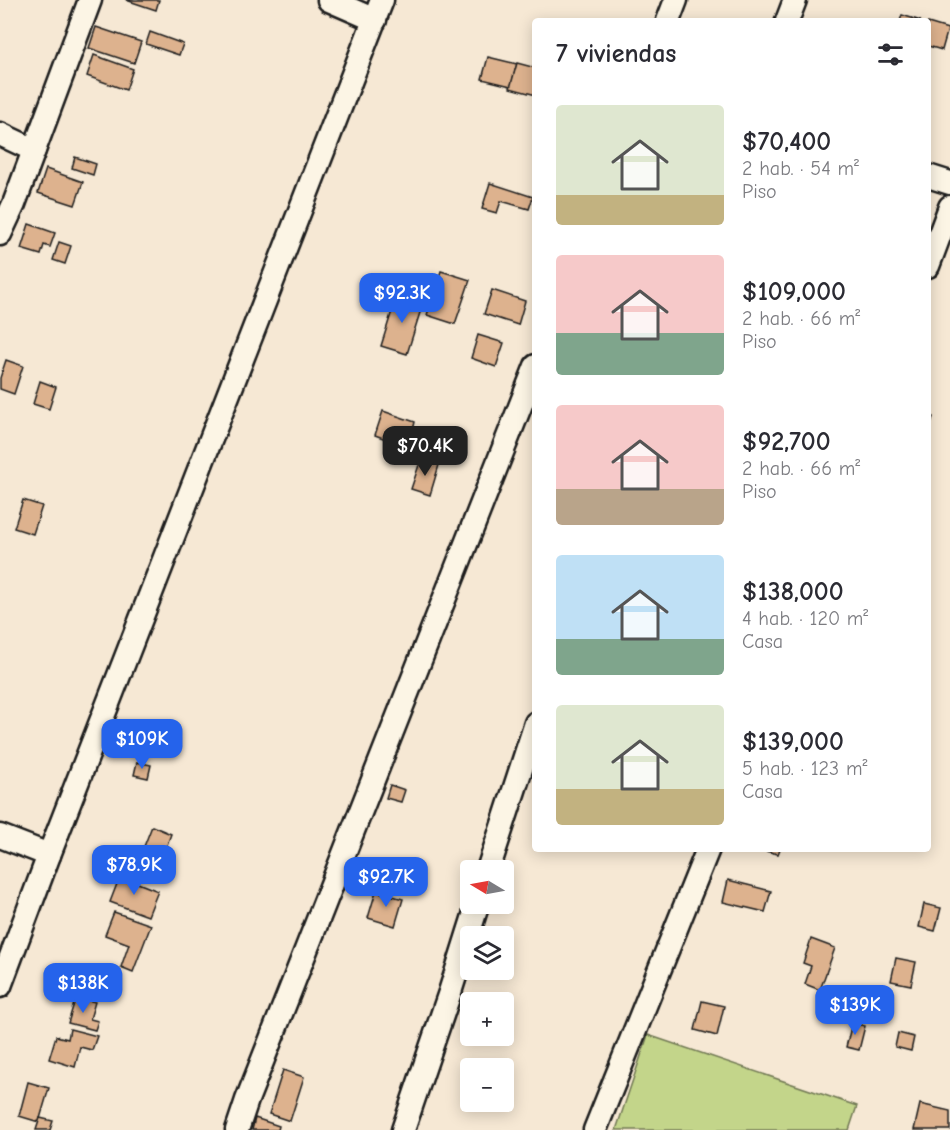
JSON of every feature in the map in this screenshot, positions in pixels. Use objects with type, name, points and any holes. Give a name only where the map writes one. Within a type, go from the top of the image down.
[{"type":"street","points":[[0,234],[14,204],[90,0]]},
{"type":"street","points":[[0,986],[379,10],[329,0]]},
{"type":"street","points":[[669,18],[676,0]]},
{"type":"street","points":[[789,18],[795,0]]},
{"type":"street","points":[[0,134],[34,150]]},
{"type":"street","points":[[931,177],[950,183]]},
{"type":"street","points":[[931,258],[950,207]]},
{"type":"street","points":[[237,1130],[247,1100],[528,409],[532,388]]},
{"type":"street","points":[[491,860],[532,735]]},
{"type":"street","points":[[0,836],[49,855]]},
{"type":"street","points":[[595,1130],[707,852]]},
{"type":"street","points":[[403,1130],[475,914]]},
{"type":"green space","points":[[648,1035],[857,1106],[849,1130],[616,1130]]},
{"type":"building","points":[[126,0],[159,0],[156,10]]},
{"type":"building","points":[[931,24],[948,29],[942,50],[931,47]]},
{"type":"building","points":[[96,27],[141,42],[134,63],[89,48]]},
{"type":"building","points":[[150,32],[183,44],[179,55],[146,44]]},
{"type":"building","points":[[94,55],[133,69],[126,90],[87,76]]},
{"type":"building","points":[[488,57],[517,64],[511,86],[482,79]]},
{"type":"building","points":[[517,63],[532,67],[532,94],[510,88]]},
{"type":"building","points":[[75,157],[96,164],[93,175],[72,168]]},
{"type":"building","points":[[46,169],[83,182],[75,205],[38,193]]},
{"type":"building","points":[[490,183],[532,197],[529,209],[501,201],[497,213],[482,209]]},
{"type":"building","points":[[29,224],[55,233],[50,247],[44,245],[41,255],[21,249]]},
{"type":"building","points":[[59,242],[71,246],[65,264],[53,260]]},
{"type":"building","points":[[441,271],[470,280],[455,324],[427,315]]},
{"type":"building","points":[[492,290],[525,301],[518,325],[484,314]]},
{"type":"building","points":[[397,295],[423,303],[407,354],[381,346]]},
{"type":"building","points":[[478,335],[504,343],[496,367],[471,358]]},
{"type":"building","points":[[6,360],[23,366],[14,394],[0,389],[0,378]]},
{"type":"building","points":[[40,381],[56,387],[49,409],[33,404]]},
{"type":"building","points":[[383,411],[415,422],[411,438],[397,433],[394,442],[375,435]]},
{"type":"building","points":[[421,459],[439,465],[430,495],[411,489]]},
{"type":"building","points":[[23,500],[42,506],[33,534],[14,528]]},
{"type":"building","points":[[137,762],[151,765],[148,778],[134,775]]},
{"type":"building","points":[[390,785],[405,790],[401,802],[386,798]]},
{"type":"building","points":[[152,826],[171,834],[163,856],[143,849]]},
{"type":"building","points":[[120,876],[158,891],[148,916],[110,902]]},
{"type":"building","points":[[728,880],[771,891],[765,912],[723,902]]},
{"type":"building","points":[[376,891],[403,899],[395,926],[368,918]]},
{"type":"building","points":[[924,904],[941,908],[935,931],[919,927]]},
{"type":"building","points":[[114,912],[151,925],[133,972],[121,967],[129,944],[105,935]]},
{"type":"building","points":[[811,939],[835,948],[820,990],[805,984],[811,966],[803,963]]},
{"type":"building","points":[[896,958],[916,962],[911,985],[891,981]]},
{"type":"building","points":[[832,992],[852,996],[849,1009],[829,1005]]},
{"type":"building","points":[[76,997],[95,1002],[90,1019],[98,1021],[95,1030],[68,1023]]},
{"type":"building","points":[[702,1001],[724,1006],[717,1036],[695,1030]]},
{"type":"building","points":[[852,1023],[865,1026],[859,1050],[846,1047]]},
{"type":"building","points":[[70,1029],[97,1036],[92,1050],[80,1047],[75,1067],[49,1059],[56,1036],[68,1039]]},
{"type":"building","points":[[898,1033],[914,1037],[911,1051],[895,1047]]},
{"type":"building","points":[[283,1070],[304,1077],[290,1121],[269,1114]]},
{"type":"building","points":[[28,1082],[49,1088],[39,1122],[19,1116]]},
{"type":"building","points":[[920,1104],[950,1111],[950,1130],[914,1130]]},
{"type":"building","points":[[40,1118],[53,1121],[50,1130],[36,1130]]},
{"type":"building","points":[[255,1118],[279,1126],[278,1130],[252,1130]]}]
